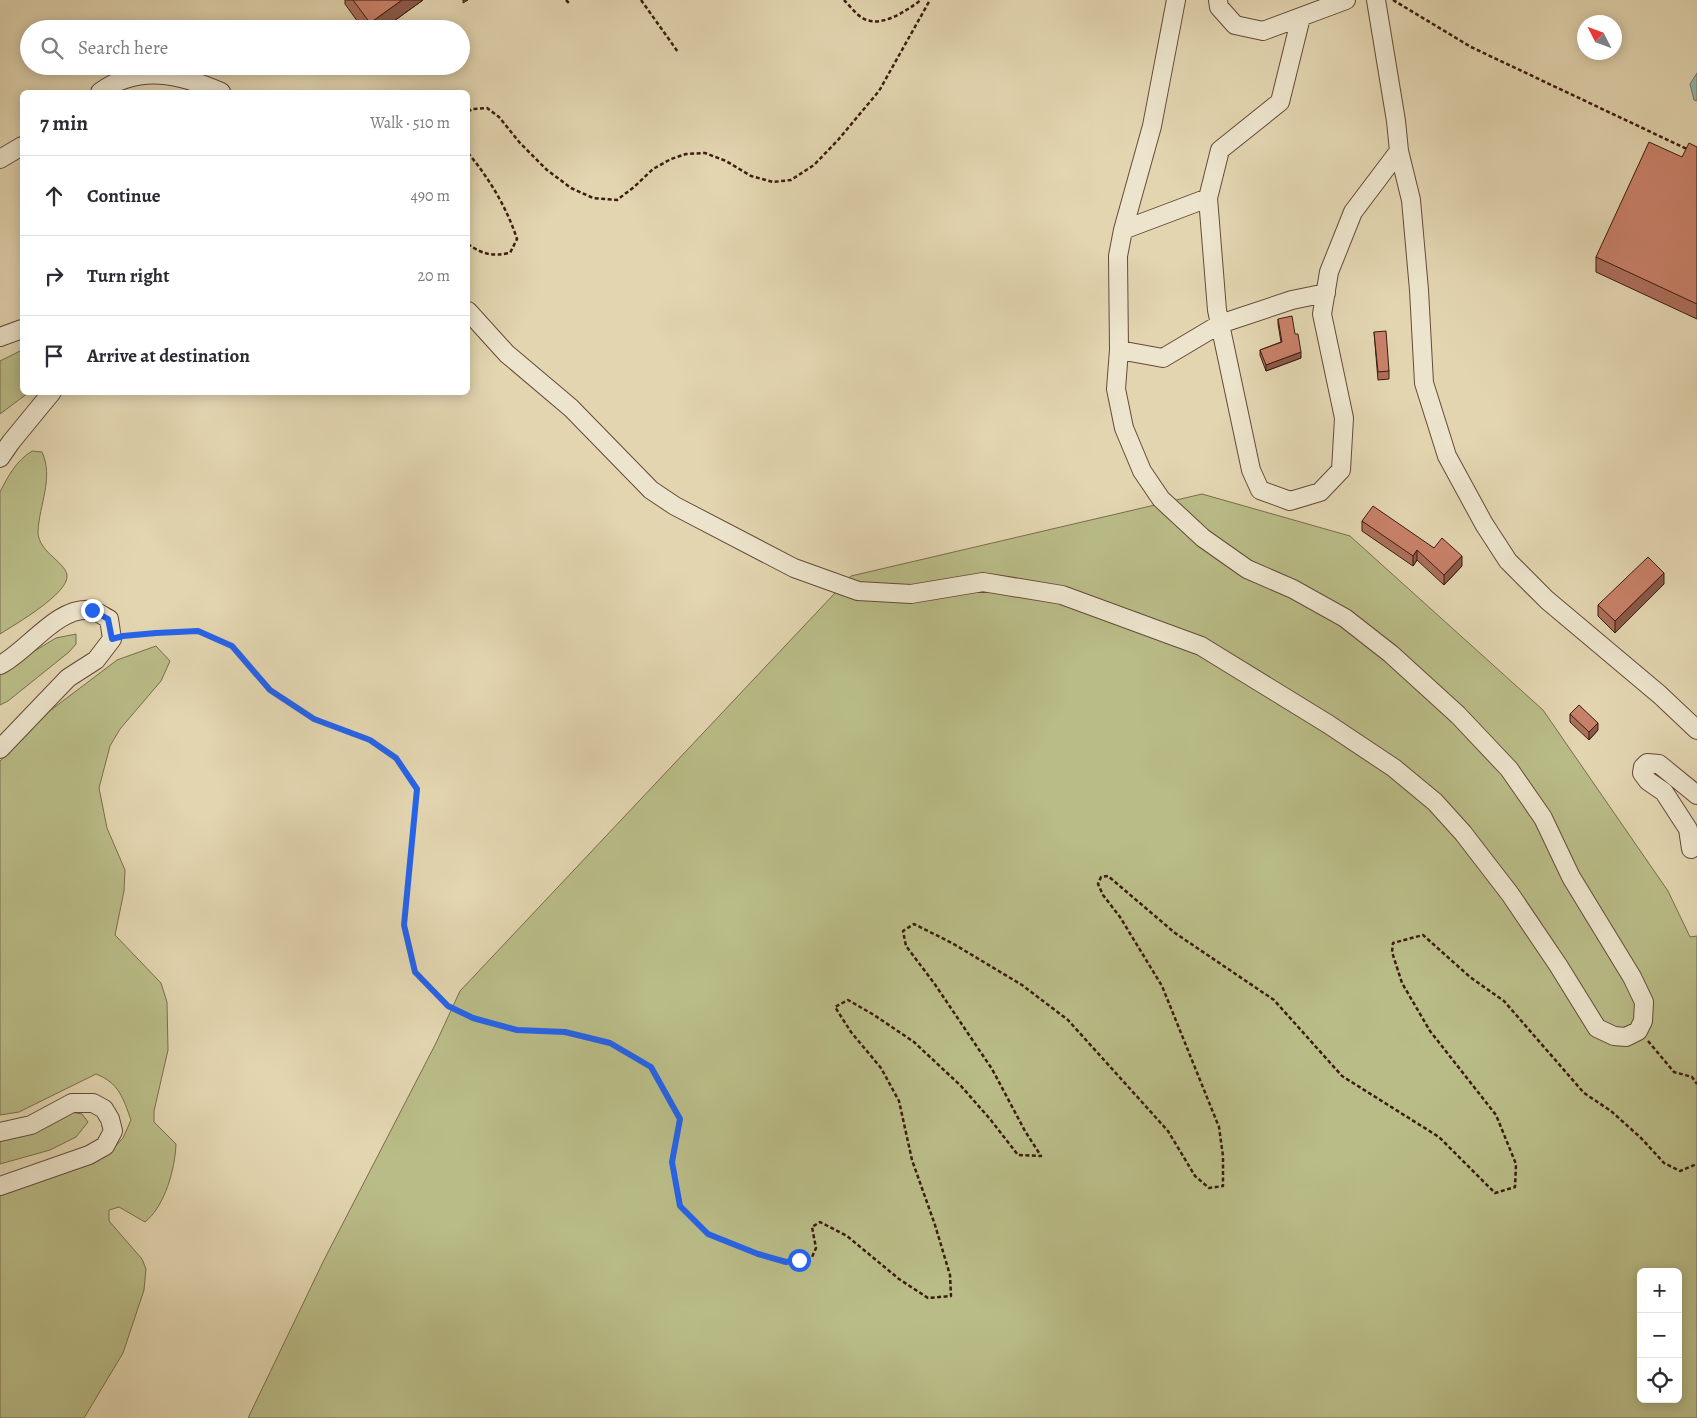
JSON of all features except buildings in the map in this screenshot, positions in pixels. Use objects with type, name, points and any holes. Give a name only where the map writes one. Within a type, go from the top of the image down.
[{"type":"street","points":[[470,313],[507,354],[571,408],[651,490],[675,506],[794,568],[858,591],[911,594],[983,582],[1062,595],[1201,646],[1328,724],[1394,768],[1435,802],[1463,833],[1510,894],[1558,965],[1597,1028],[1614,1036],[1626,1038],[1638,1031],[1643,1021],[1644,1002],[1632,977],[1571,877],[1543,818],[1509,770],[1458,715],[1391,654],[1345,618],[1293,589],[1247,569],[1203,538],[1161,499],[1142,471],[1124,428],[1116,389],[1119,350],[1118,256],[1123,230],[1152,126],[1176,0]]},
{"type":"street","points":[[1218,0],[1219,7],[1235,25],[1263,31],[1346,0]]},
{"type":"street","points":[[1376,0],[1399,150],[1411,200],[1419,290],[1424,383],[1447,456],[1484,524],[1508,561],[1546,600],[1660,695],[1697,730]]},
{"type":"street","points":[[1301,17],[1280,102],[1220,150],[1208,198],[1217,310],[1251,470],[1260,490],[1290,501],[1320,492],[1341,470],[1344,418],[1322,314],[1329,272],[1353,212],[1399,150]]},
{"type":"street","points":[[103,90],[113,83],[136,75]]},
{"type":"street","points":[[163,75],[198,82],[216,90]]},
{"type":"street","points":[[0,159],[20,147]]},
{"type":"street","points":[[1123,230],[1208,198]]},
{"type":"street","points":[[1119,350],[1163,358],[1220,324],[1292,300],[1326,293]]},
{"type":"street","points":[[0,337],[20,330]]},
{"type":"street","points":[[0,458],[10,442],[49,395]]},
{"type":"street","points":[[0,665],[10,660],[43,632],[70,613],[92,610],[108,619],[112,639],[96,660],[68,678],[0,749]]},
{"type":"street","points":[[1691,849],[1688,830],[1664,792],[1648,781],[1642,773],[1643,767],[1647,763],[1659,764],[1697,795]]},
{"type":"street","points":[[0,1132],[30,1125],[72,1103],[93,1103],[104,1109],[110,1119],[113,1131],[105,1146],[89,1155],[0,1186]]},
{"type":"path","points":[[566,0],[570,4]]},
{"type":"path","points":[[641,0],[678,52]]},
{"type":"path","points":[[844,0],[861,18],[874,22],[884,20],[907,10],[921,0]]},
{"type":"path","points":[[470,110],[487,108],[499,117],[520,143],[547,170],[571,188],[593,198],[617,200],[634,188],[653,169],[671,159],[686,154],[705,153],[726,161],[751,176],[773,182],[791,180],[814,165],[838,140],[879,91],[930,0]]},
{"type":"path","points":[[1392,0],[1471,47],[1697,154]]},
{"type":"path","points":[[470,155],[496,194],[512,224],[517,239],[510,253],[494,256],[470,245]]},
{"type":"path","points":[[112,639],[148,633],[198,631],[232,646],[270,690],[314,719],[370,740],[396,758],[417,789],[404,925],[415,972],[448,1006],[473,1018],[517,1030],[565,1032],[610,1043],[651,1067],[680,1119],[672,1162],[680,1206],[708,1234],[758,1254],[786,1262],[812,1257],[816,1248],[812,1227],[820,1222],[847,1236],[899,1279],[928,1298],[951,1296],[950,1275],[912,1160],[899,1101],[881,1068],[835,1007],[848,1000],[874,1014],[914,1042],[961,1086],[990,1119],[1018,1156],[1041,1156],[992,1069],[934,983],[906,946],[903,931],[914,924],[952,943],[1022,986],[1068,1020],[1168,1131],[1194,1176],[1209,1188],[1223,1186],[1223,1156],[1219,1127],[1162,986],[1120,917],[1103,895],[1098,884],[1101,877],[1108,876],[1175,933],[1274,1000],[1342,1076],[1439,1137],[1495,1193],[1515,1187],[1516,1164],[1496,1115],[1467,1075],[1430,1031],[1402,983],[1392,952],[1393,943],[1423,935],[1470,977],[1504,1000],[1584,1093],[1611,1111],[1641,1138],[1664,1163],[1680,1171],[1697,1164]]},
{"type":"path","points":[[1638,1031],[1674,1072],[1692,1077],[1697,1084]]},
{"type":"green space","points":[[20,351],[20,395],[25,395],[0,414],[0,361]]},
{"type":"green space","points":[[32,451],[42,452],[47,472],[39,522],[39,539],[45,549],[66,572],[66,582],[60,591],[40,608],[0,634],[0,492],[17,464]]},
{"type":"green space","points":[[1202,494],[1350,536],[1543,710],[1668,891],[1690,937],[1697,936],[1697,1418],[248,1418],[324,1260],[436,1043],[460,991],[851,576]]},
{"type":"green space","points":[[76,634],[76,644],[69,652],[8,701],[0,705],[0,672],[56,638]]},
{"type":"green space","points":[[156,646],[170,661],[161,681],[120,729],[110,746],[99,788],[107,828],[125,870],[124,891],[115,935],[161,983],[167,1002],[168,1050],[154,1111],[154,1122],[176,1144],[174,1164],[168,1186],[158,1207],[145,1222],[119,1207],[109,1210],[109,1221],[142,1259],[146,1269],[144,1290],[123,1353],[84,1418],[0,1418],[0,1193],[109,1153],[123,1138],[131,1120],[119,1092],[110,1082],[96,1074],[19,1112],[0,1115],[0,761],[47,713],[117,660]]},
{"type":"green space","points":[[71,1112],[82,1114],[88,1122],[76,1137],[50,1150],[0,1164],[0,1136]]},
{"type":"water","points":[[1697,73],[1697,101],[1694,100],[1690,84]]},
{"type":"route","points":[[92,610],[108,619],[112,639],[123,636],[198,631],[232,646],[270,690],[314,719],[370,740],[396,758],[417,789],[404,925],[415,972],[448,1006],[473,1018],[517,1030],[565,1032],[610,1043],[651,1067],[680,1119],[672,1162],[680,1206],[708,1234],[758,1254],[786,1262],[799,1260]]}]
